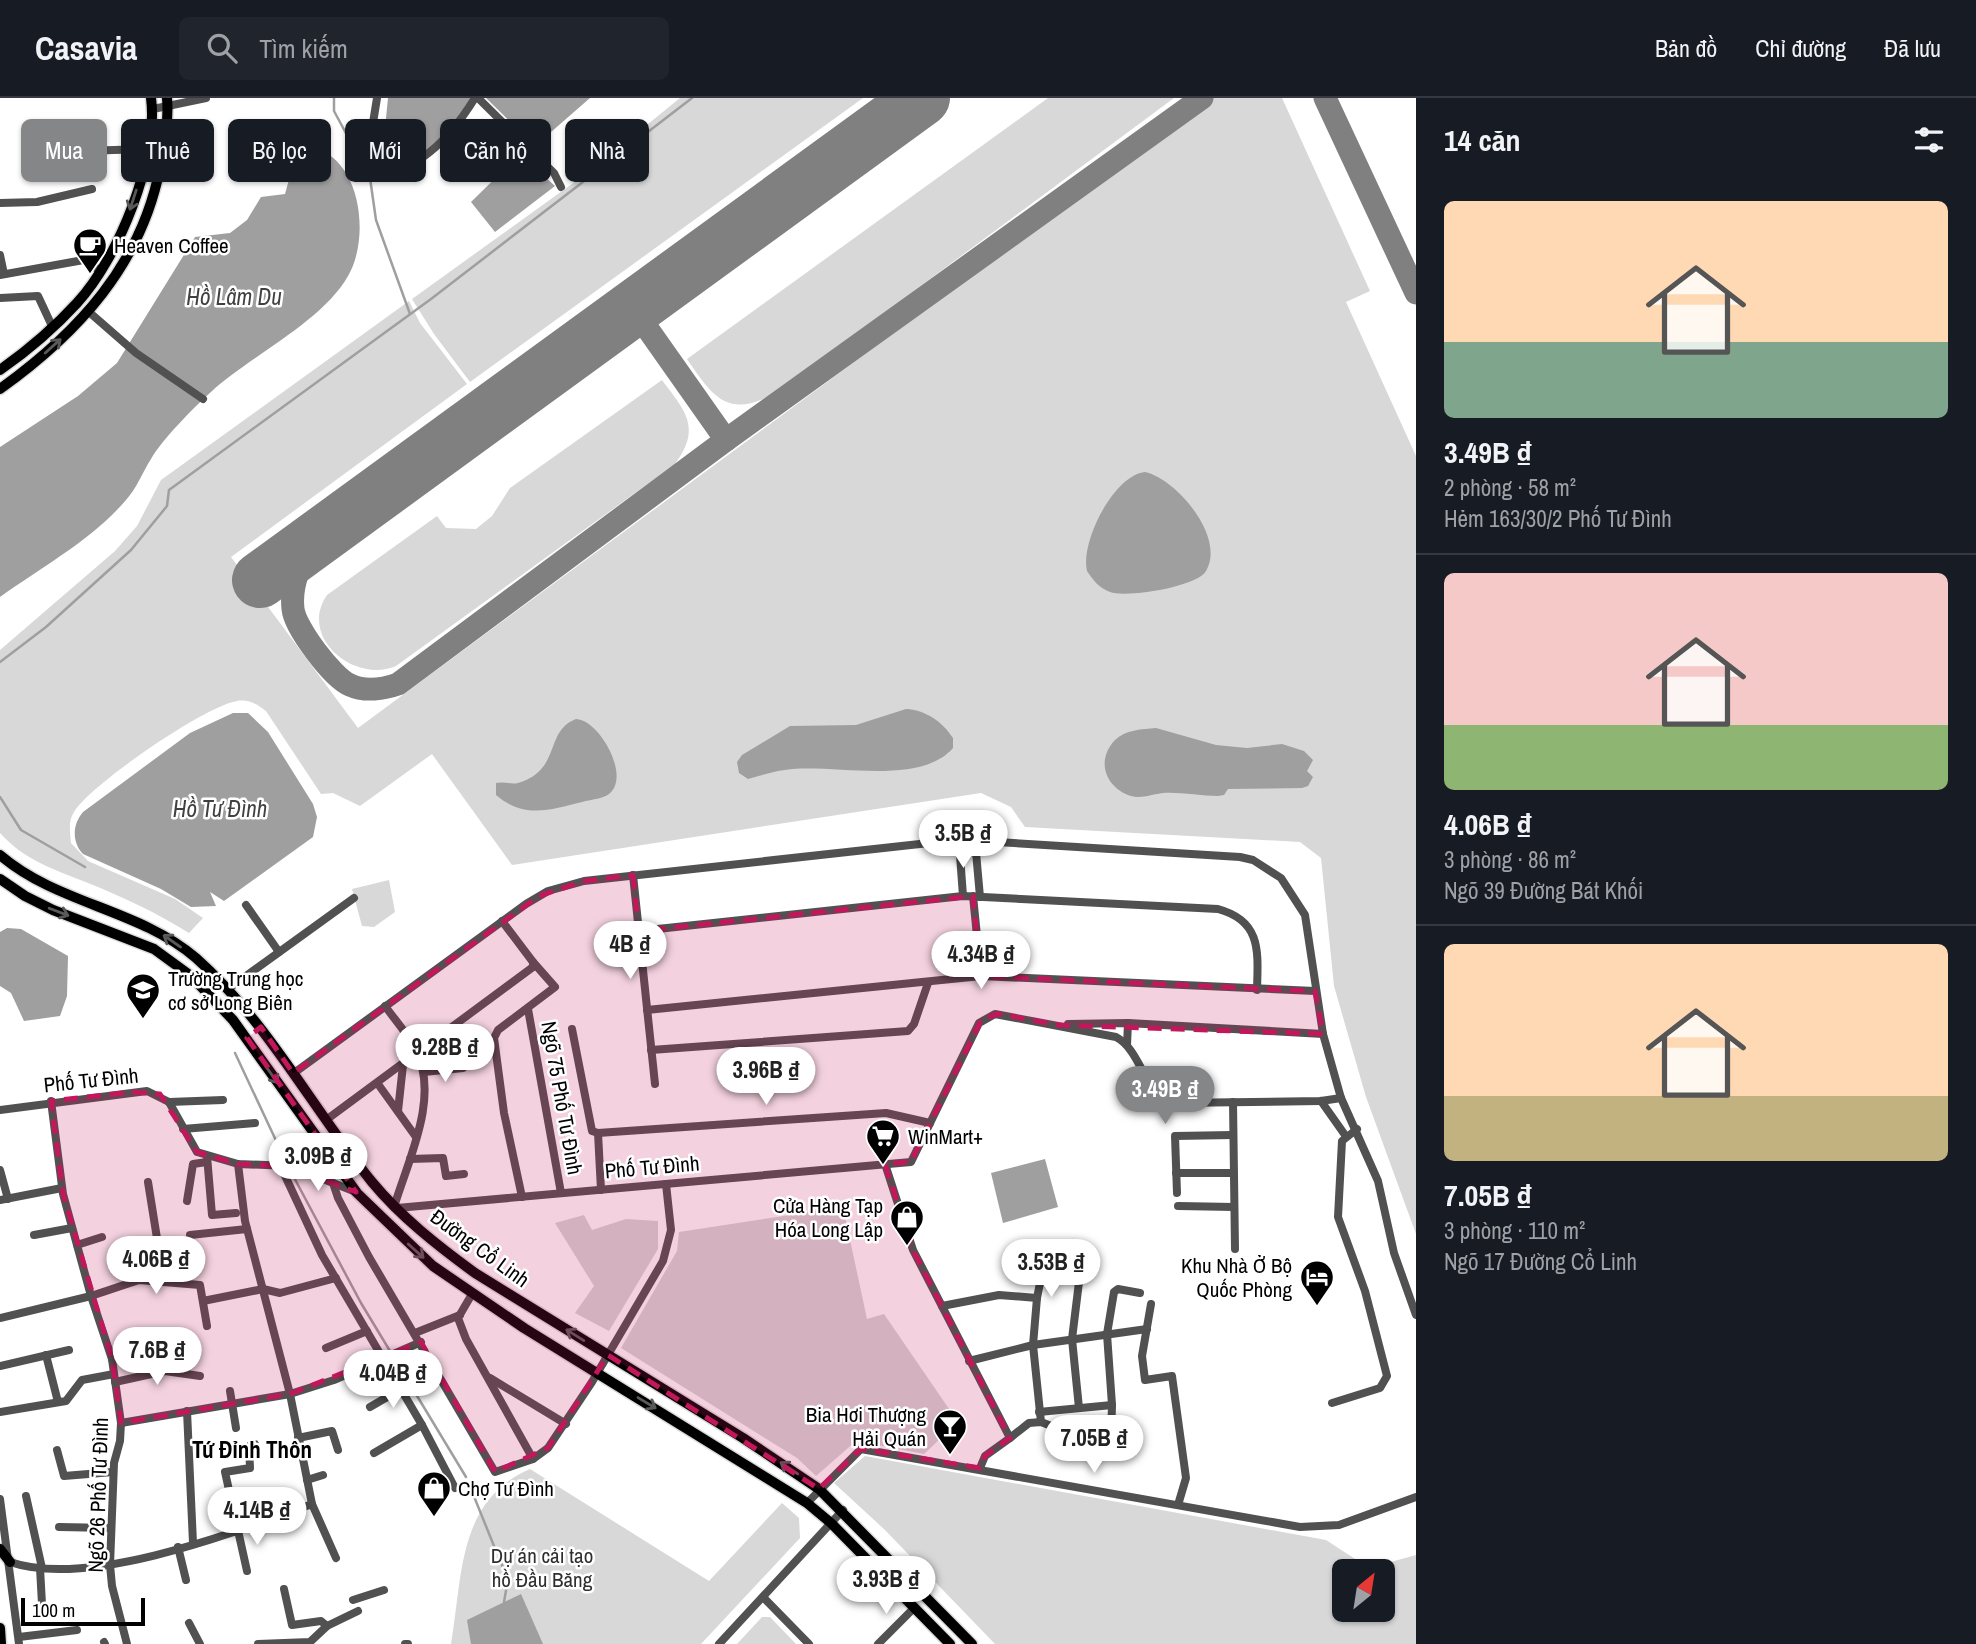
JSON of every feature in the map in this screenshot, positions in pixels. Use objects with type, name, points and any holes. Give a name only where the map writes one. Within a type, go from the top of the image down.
[{"type":"main road","points":[[0,389],[89,312],[120,273],[147,220],[163,156],[167,103]]},
{"type":"main road","points":[[0,370],[78,302],[100,273],[132,207],[138,182]]},
{"type":"main road","name":"Đường Cổ Linh","points":[[0,855],[49,886],[159,932],[194,957],[228,989],[261,1027],[326,1120],[396,1208],[475,1273],[743,1438],[819,1489],[843,1510],[972,1644]]},
{"type":"main road","name":"Đường Cổ Linh","points":[[0,879],[25,897],[53,910],[154,949],[191,976],[247,1038],[357,1193],[426,1259],[472,1294],[807,1503],[831,1523],[950,1644]]},
{"type":"main road","points":[[247,1038],[261,1027]]},
{"type":"main road","points":[[0,1549],[10,1562]]},
{"type":"main road","points":[[0,1629],[2,1644]]},
{"type":"street","points":[[152,104],[206,98]]},
{"type":"street","points":[[377,98],[372,129],[382,147],[384,171],[415,165],[461,121],[477,98],[547,165],[561,187]]},
{"type":"street","points":[[0,203],[37,202],[92,189]]},
{"type":"street","points":[[0,255],[2,274],[89,259],[100,273]]},
{"type":"street","points":[[0,298],[38,296],[52,326]]},
{"type":"street","points":[[89,312],[136,353],[203,399]]},
{"type":"street","points":[[972,896],[975,841]]},
{"type":"street","points":[[294,1073],[502,921],[539,896],[559,887],[634,875],[975,841],[1224,854],[1253,860],[1281,878],[1300,902],[1308,928],[1323,1034],[1341,1098],[1378,1181],[1394,1253],[1416,1315]]},
{"type":"street","points":[[959,842],[972,896],[981,976]]},
{"type":"street","points":[[634,875],[654,1084]]},
{"type":"street","points":[[639,931],[972,896],[1218,909],[1231,913],[1250,928],[1255,941],[1257,990]]},
{"type":"street","points":[[228,989],[354,898]]},
{"type":"street","points":[[246,905],[279,952]]},
{"type":"street","points":[[502,921],[555,987],[495,1033],[494,1045],[522,1197]]},
{"type":"street","points":[[326,1120],[533,967],[533,962]]},
{"type":"street","points":[[647,1010],[981,976],[1315,991]]},
{"type":"street","points":[[651,1050],[908,1031],[919,1012],[928,983]]},
{"type":"street","points":[[385,1006],[418,1054],[424,1072],[422,1114],[396,1208]]},
{"type":"street","name":"Ngõ 75 Phố Tư Đình","points":[[528,1009],[561,1193]]},
{"type":"street","points":[[572,1029],[592,1131],[598,1133],[886,1113],[930,1123],[979,1023],[986,1016],[999,1014],[1112,1035],[1127,1045],[1149,1081],[1167,1101],[1321,1101],[1341,1098]]},
{"type":"street","points":[[1058,1025],[1128,1023],[1323,1034]]},
{"type":"street","points":[[1127,1045],[1128,1023]]},
{"type":"street","points":[[398,1111],[403,1065]]},
{"type":"street","points":[[424,1072],[463,1068]]},
{"type":"street","points":[[378,1084],[416,1136]]},
{"type":"street","name":"Phố Tư Đình","points":[[0,1110],[51,1101],[147,1091],[160,1094],[169,1102],[223,1100]]},
{"type":"street","name":"Ngõ 26 Phố Tư Đình","points":[[51,1101],[62,1188],[91,1296],[113,1359],[121,1423],[113,1472],[110,1565],[112,1586],[127,1644]]},
{"type":"street","points":[[1321,1101],[1345,1135],[1341,1151],[1338,1217],[1365,1291],[1387,1376],[1380,1388],[1332,1403]]},
{"type":"street","points":[[169,1102],[197,1152],[207,1159],[238,1164],[284,1166],[357,1193]]},
{"type":"street","points":[[1233,1102],[1234,1249]]},
{"type":"street","points":[[183,1129],[255,1123]]},
{"type":"street","name":"Phố Tư Đình","points":[[396,1208],[911,1162],[930,1123]]},
{"type":"street","points":[[1345,1135],[1357,1129]]},
{"type":"street","points":[[598,1133],[601,1190]]},
{"type":"street","points":[[1177,1193],[1175,1136],[1233,1135]]},
{"type":"street","points":[[410,1159],[443,1158],[446,1176],[464,1174]]},
{"type":"street","points":[[187,1201],[193,1164],[207,1159]]},
{"type":"street","points":[[207,1159],[212,1215],[236,1213]]},
{"type":"street","points":[[238,1164],[247,1229],[290,1394],[312,1504],[336,1558]]},
{"type":"street","points":[[886,1164],[913,1250],[1010,1438]]},
{"type":"street","points":[[284,1166],[336,1278],[386,1358],[455,1488]]},
{"type":"street","points":[[0,1170],[4,1199],[62,1188]]},
{"type":"street","points":[[1176,1173],[1233,1173]]},
{"type":"street","points":[[148,1182],[164,1282]]},
{"type":"street","points":[[334,1183],[338,1198],[369,1257],[495,1472],[533,1459],[548,1448],[566,1424],[608,1355],[667,1253],[671,1230],[666,1184]]},
{"type":"street","points":[[1178,1206],[1234,1207]]},
{"type":"street","points":[[34,1235],[72,1228]]},
{"type":"street","points":[[190,1236],[247,1229]]},
{"type":"street","points":[[77,1245],[102,1237]]},
{"type":"street","points":[[1041,1422],[1033,1345],[1042,1273]]},
{"type":"street","points":[[203,1301],[263,1289],[280,1293],[336,1278]]},
{"type":"street","points":[[0,1318],[91,1296],[139,1280],[200,1285],[207,1326]]},
{"type":"street","points":[[1079,1282],[1072,1339],[1079,1408]]},
{"type":"street","points":[[980,1468],[985,1456],[1029,1423],[1041,1422],[1074,1435],[1111,1437],[1112,1405],[1107,1334],[1114,1292],[1118,1289],[1140,1293]]},
{"type":"street","points":[[415,1333],[460,1315],[472,1294]]},
{"type":"street","points":[[942,1306],[999,1295],[1037,1298]]},
{"type":"street","points":[[1151,1304],[1142,1356],[1145,1380],[1172,1376],[1186,1479],[1178,1505]]},
{"type":"street","points":[[460,1315],[466,1339],[533,1459]]},
{"type":"street","points":[[968,1361],[1033,1345],[1147,1329]]},
{"type":"street","points":[[326,1348],[367,1331]]},
{"type":"street","points":[[121,1423],[290,1394],[334,1380],[421,1342]]},
{"type":"street","points":[[113,1359],[182,1349]]},
{"type":"street","points":[[0,1366],[69,1350]]},
{"type":"street","points":[[46,1355],[58,1402]]},
{"type":"street","points":[[0,1412],[66,1401],[82,1380],[165,1371],[200,1376]]},
{"type":"street","points":[[489,1378],[566,1424]]},
{"type":"street","points":[[370,1407],[401,1389]]},
{"type":"street","points":[[230,1391],[236,1428]]},
{"type":"street","points":[[1039,1412],[1112,1405]]},
{"type":"street","points":[[187,1411],[193,1543]]},
{"type":"street","points":[[374,1453],[422,1425]]},
{"type":"street","points":[[299,1438],[331,1430],[338,1450]]},
{"type":"street","points":[[247,1571],[225,1472],[250,1468],[249,1446],[256,1444]]},
{"type":"street","points":[[807,1503],[861,1449],[980,1468],[1287,1525],[1320,1528],[1339,1525],[1416,1497]]},
{"type":"street","points":[[57,1450],[64,1476],[113,1472]]},
{"type":"street","points":[[307,1480],[323,1475]]},
{"type":"street","points":[[26,1496],[41,1568],[42,1604]]},
{"type":"street","points":[[0,1499],[19,1640],[76,1630]]},
{"type":"street","points":[[10,1562],[41,1568],[110,1565],[238,1531],[312,1504]]},
{"type":"street","points":[[719,1644],[843,1510]]},
{"type":"street","points":[[59,1527],[111,1528]]},
{"type":"street","points":[[178,1547],[186,1580]]},
{"type":"street","points":[[284,1589],[292,1625],[321,1620],[327,1626]]},
{"type":"street","points":[[353,1600],[384,1590]]},
{"type":"street","points":[[763,1597],[808,1644]]},
{"type":"street","points":[[882,1643],[914,1608]]},
{"type":"street","points":[[258,1644],[310,1643],[327,1626],[358,1611]]},
{"type":"street","points":[[189,1623],[200,1644]]},
{"type":"highlighted area","points":[[633,875],[639,931],[973,896],[981,976],[1315,991],[1323,1034],[1058,1025],[999,1014],[982,1019],[911,1162],[885,1164],[913,1250],[1010,1438],[985,1456],[980,1468],[861,1449],[819,1489],[608,1355],[548,1448],[495,1472],[421,1342],[290,1394],[121,1423],[112,1359],[63,1194],[51,1101],[133,1092],[160,1094],[197,1152],[238,1164],[290,1166],[356,1192],[247,1038],[261,1027],[293,1073],[539,896],[584,881]]},
{"type":"green space","points":[[680,98],[863,98],[470,382],[412,299],[575,182],[649,182],[649,123]]},
{"type":"green space","points":[[1048,98],[1174,98],[779,391],[762,400],[735,404],[724,401],[706,385],[687,359]]},
{"type":"green space","points":[[1212,98],[1282,98],[1370,291],[1346,302],[1416,456],[1416,1234],[1366,1097],[1334,986],[1321,858],[1300,842],[1025,827],[1011,807],[981,793],[512,865],[432,754],[360,806],[333,793],[321,794],[266,711],[245,701],[222,706],[150,748],[85,799],[71,819],[71,843],[88,861],[175,899],[203,918],[189,933],[127,900],[41,863],[19,850],[0,833],[0,650],[115,551],[137,526],[161,480],[409,301],[420,323],[467,384],[231,557],[358,728]]},
{"type":"green space","points":[[662,380],[683,410],[689,429],[688,440],[675,464],[396,666],[380,670],[348,663],[325,641],[320,626],[320,611],[327,595],[437,516],[446,528],[476,529],[492,516],[510,488]]},
{"type":"green space","points":[[389,880],[395,912],[374,927],[362,926],[352,889]]},
{"type":"green space","points":[[843,1207],[867,1319],[884,1314],[958,1422],[924,1454],[856,1441],[816,1476],[797,1458],[621,1348],[677,1251],[679,1232]]},
{"type":"green space","points":[[584,1215],[592,1230],[626,1219],[658,1221],[658,1249],[609,1331],[575,1313],[594,1286],[555,1223]]},
{"type":"green space","points":[[865,1456],[1326,1540],[1355,1559],[1332,1559],[1332,1622],[1395,1622],[1395,1561],[1416,1555],[1416,1644],[995,1644],[885,1530],[834,1483]]},
{"type":"green space","name":"Dự án cải tạo hồ Đầu Băng","points":[[530,1469],[709,1581],[782,1503],[799,1518],[800,1538],[701,1644],[451,1644],[462,1567],[476,1520],[489,1500],[506,1483]]},
{"type":"green space","points":[[762,1617],[770,1617],[796,1644],[737,1644]]},
{"type":"water","points":[[388,98],[472,98],[456,119],[440,119],[440,138],[426,151],[426,119],[386,119]]},
{"type":"water","points":[[486,98],[590,98],[551,132],[551,119],[507,119]]},
{"type":"water","name":"Hồ Lâm Du","points":[[331,157],[345,173],[345,182],[350,182],[357,200],[359,241],[348,276],[336,293],[304,323],[204,398],[170,434],[126,500],[113,514],[83,540],[0,597],[0,447],[78,396],[117,363],[195,237],[230,233],[247,220],[261,197],[285,194],[288,182],[331,182]]},
{"type":"water","points":[[491,182],[551,182],[555,186],[495,232],[471,202]]},
{"type":"water","points":[[1145,472],[1171,486],[1195,512],[1204,527],[1210,558],[1206,571],[1189,582],[1161,590],[1130,594],[1110,592],[1097,583],[1087,571],[1089,544],[1094,528],[1111,497],[1133,476]]},
{"type":"water","points":[[906,709],[926,714],[938,722],[953,738],[953,748],[938,760],[919,767],[897,770],[804,769],[780,771],[748,779],[739,773],[737,762],[742,755],[790,726],[856,725]]},
{"type":"water","name":"Hồ Tư Đình","points":[[233,713],[248,713],[268,732],[313,804],[317,817],[313,837],[224,901],[210,892],[216,906],[191,907],[161,889],[83,854],[75,833],[83,812],[190,733]]},
{"type":"water","points":[[576,719],[594,728],[609,748],[614,760],[616,782],[609,794],[548,810],[527,810],[506,803],[496,795],[496,783],[518,783],[532,777],[541,769],[560,732]]},
{"type":"water","points":[[1156,728],[1216,745],[1247,748],[1282,744],[1304,751],[1313,760],[1307,771],[1313,777],[1308,786],[1302,788],[1228,789],[1224,795],[1218,796],[1163,793],[1139,797],[1122,792],[1115,787],[1106,773],[1109,748],[1124,734]]},
{"type":"water","points":[[7,928],[21,929],[68,956],[67,996],[60,1016],[24,1021],[11,993],[0,986],[0,932]]},
{"type":"water","points":[[1045,1159],[1058,1207],[1003,1223],[991,1173]]},
{"type":"water","points":[[521,1594],[543,1644],[471,1644],[467,1620]]},
{"type":"waterway","points":[[334,98],[334,111],[370,178],[376,220],[410,314]]},
{"type":"waterway","points":[[0,662],[46,627],[131,550],[167,506],[169,490],[431,299],[692,98]]},
{"type":"waterway","points":[[0,797],[21,830],[85,867]]},
{"type":"waterway","points":[[235,1053],[287,1164]]},
{"type":"waterway","points":[[290,1170],[361,1303],[466,1477]]},
{"type":"waterway","points":[[471,1489],[494,1546]]},
{"type":"waterway","points":[[499,1558],[508,1579],[504,1602]]},
{"type":"taxiway","points":[[315,539],[293,590],[293,609],[300,628],[325,663],[343,681],[350,685],[374,689],[398,684],[726,440],[1202,98]]},
{"type":"taxiway","points":[[1325,98],[1416,293]]},
{"type":"taxiway","points":[[633,308],[726,440]]},
{"type":"runway","points":[[260,580],[922,98]]},
{"type":"place","name":"Heaven Coffee","points":[[90,275]]},
{"type":"place","name":"Trường Trung học cơ sở Long Biên","points":[[143,1020]]},
{"type":"place","name":"WinMart+","points":[[883,1166]]},
{"type":"place","name":"Cửa Hàng Tạp Hóa Long Lập","points":[[907,1247]]},
{"type":"place","name":"Khu Nhà Ở Bộ Quốc Phòng","points":[[1317,1307]]},
{"type":"place","name":"Bia Hơi Thượng Hải Quán","points":[[950,1456]]},
{"type":"place","name":"Chợ Tư Đình","points":[[434,1518]]},
{"type":"district","name":"Tứ Đỉnh Thôn","points":[[252,1449]]}]
